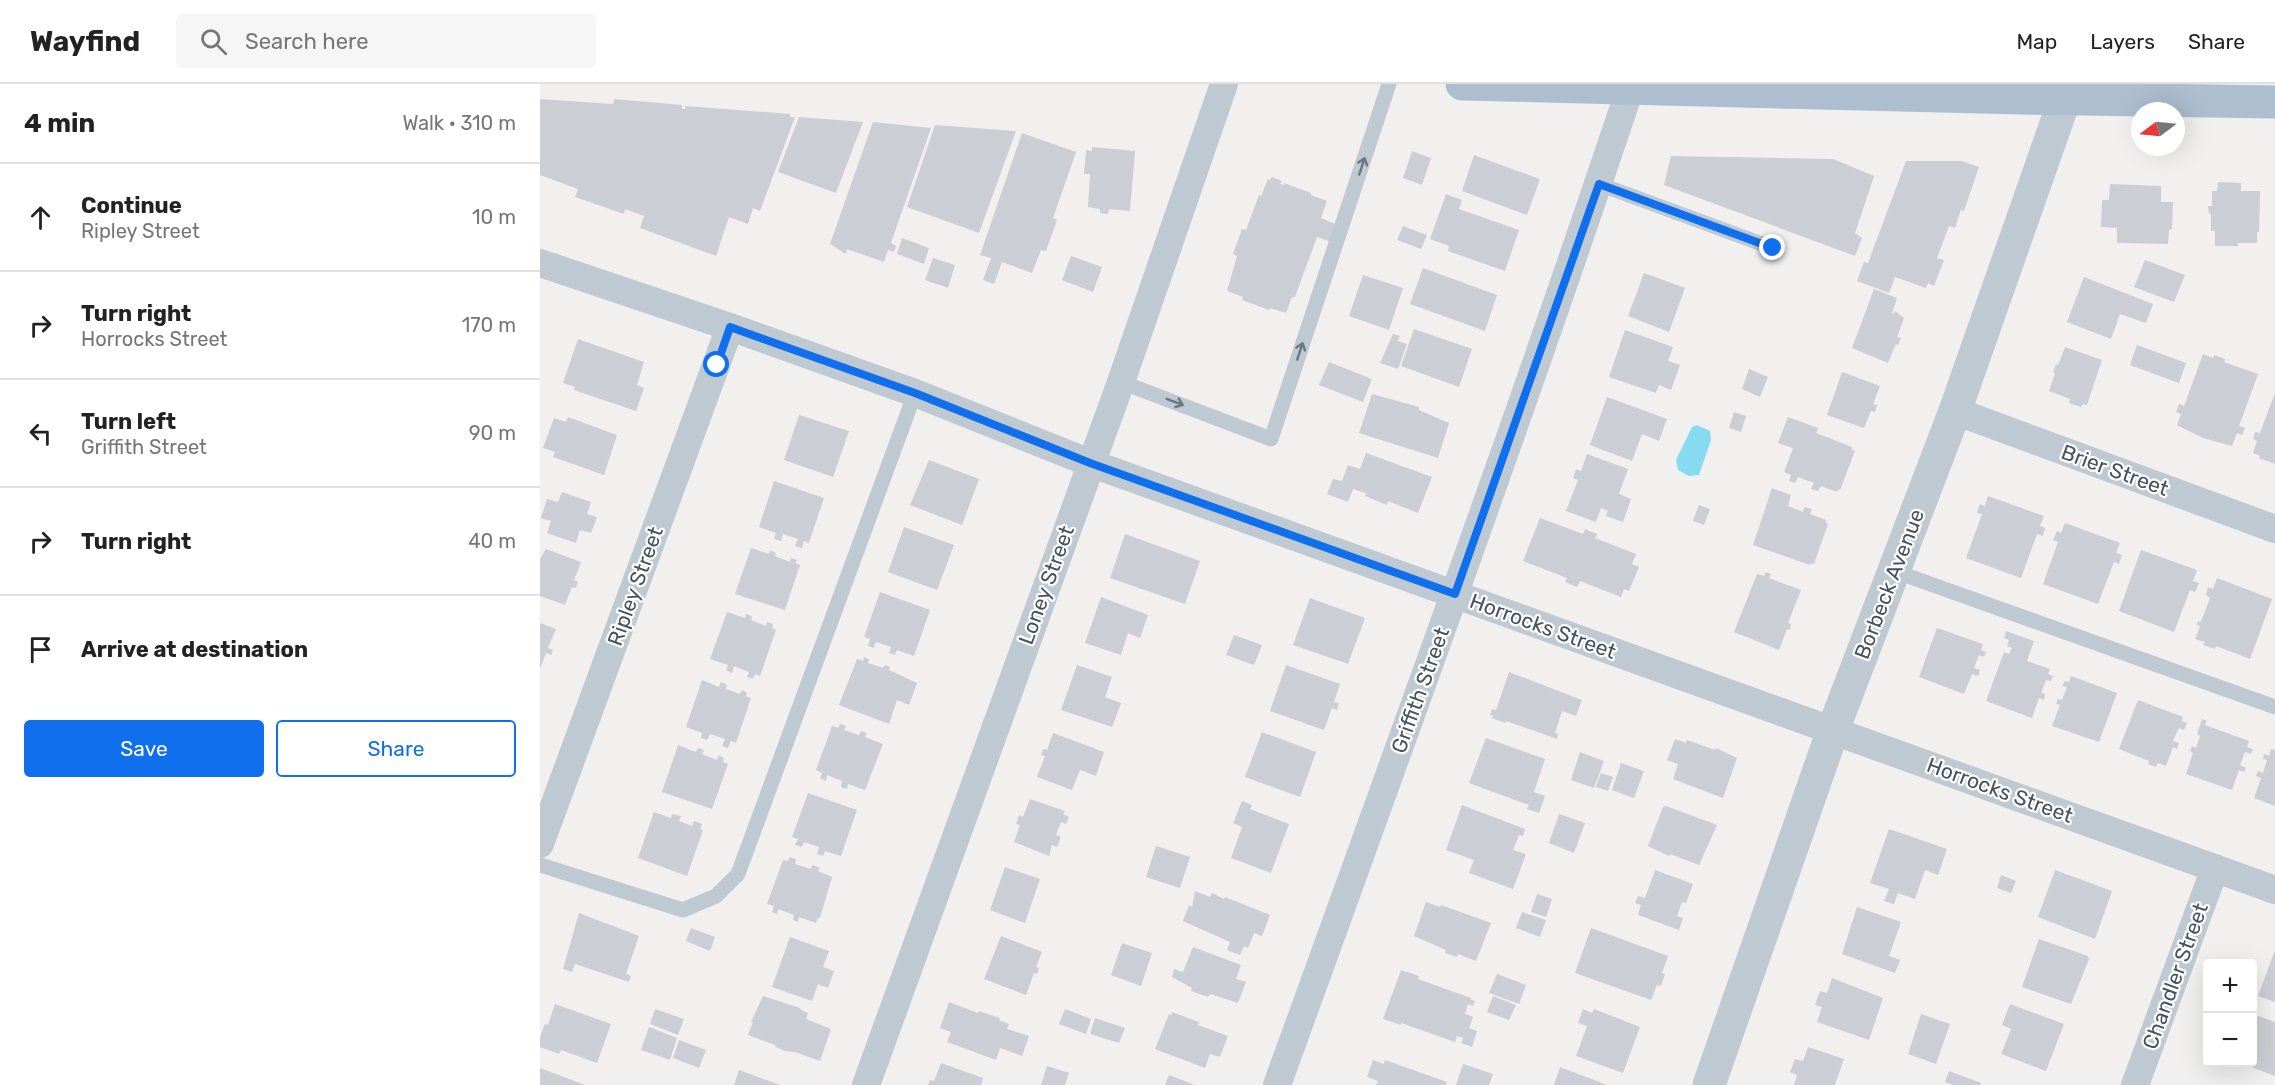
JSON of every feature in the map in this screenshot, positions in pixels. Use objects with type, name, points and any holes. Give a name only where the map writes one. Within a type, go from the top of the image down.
[{"type":"main road","points":[[1462,84],[1630,89],[2067,91],[2275,102]]},
{"type":"street","name":"Loney Street","points":[[866,1085],[1121,381],[1224,84]]},
{"type":"street","name":"Griffith Street","points":[[1277,1085],[1455,594],[1599,184],[1630,89]]},
{"type":"street","name":"Borbeck Avenue","points":[[1709,1085],[1833,730],[1955,411],[2067,91]]},
{"type":"street","name":"Horrocks Street","points":[[540,264],[730,327],[915,393],[1090,463],[2275,890]]},
{"type":"street","name":"Ripley Street","points":[[540,844],[730,327]]},
{"type":"street","name":"Brier Street","points":[[1955,411],[2275,529]]},
{"type":"street","name":"Chandler Street","points":[[2135,1085],[2214,867]]},
{"type":"lane","points":[[1121,381],[1271,439],[1389,84]]},
{"type":"lane","points":[[1599,184],[1773,248]]},
{"type":"lane","points":[[540,865],[683,910],[716,896],[738,874],[915,393]]},
{"type":"lane","points":[[1894,571],[2275,707]]},
{"type":"water","points":[[1697,425],[1710,431],[1711,440],[1699,475],[1689,476],[1678,470],[1676,460],[1692,427]]},
{"type":"building","points":[[540,99],[613,104],[614,99],[682,105],[682,109],[685,109],[685,106],[790,114],[790,117],[795,117],[760,211],[753,208],[748,224],[729,217],[716,256],[640,228],[644,216],[625,209],[624,214],[575,197],[578,189],[540,175]]},
{"type":"building","points":[[799,117],[863,122],[836,193],[778,172]]},
{"type":"building","points":[[873,122],[931,128],[891,243],[896,246],[894,252],[888,250],[884,262],[847,249],[846,254],[830,244]]},
{"type":"building","points":[[935,125],[1016,131],[979,233],[907,207]]},
{"type":"building","points":[[1022,133],[1076,152],[1053,218],[1057,220],[1046,251],[1041,250],[1032,273],[1002,262],[994,284],[983,280],[991,258],[980,255]]},
{"type":"building","points":[[1092,147],[1135,151],[1130,211],[1109,209],[1108,214],[1100,213],[1100,209],[1088,207],[1090,174],[1084,174],[1086,150],[1092,151]]},
{"type":"building","points":[[1412,151],[1431,158],[1422,185],[1403,178]]},
{"type":"building","points":[[1474,155],[1540,179],[1527,215],[1462,191]]},
{"type":"building","points":[[1671,156],[1833,159],[1874,176],[1855,233],[1862,238],[1855,256],[1664,185]]},
{"type":"building","points":[[1906,161],[1962,161],[1979,167],[1964,211],[1961,210],[1955,228],[1949,226],[1937,258],[1944,260],[1934,286],[1928,283],[1926,288],[1895,277],[1889,293],[1857,281],[1864,262],[1868,263]]},
{"type":"building","points":[[1272,177],[1282,181],[1280,184],[1284,185],[1284,183],[1327,201],[1321,218],[1340,226],[1334,243],[1317,237],[1295,297],[1292,297],[1286,313],[1270,308],[1269,310],[1242,300],[1243,297],[1227,291],[1237,256],[1233,254],[1242,229],[1246,230],[1259,195],[1261,196],[1268,179]]},
{"type":"building","points":[[2218,182],[2241,183],[2241,191],[2260,191],[2257,243],[2215,246],[2215,231],[2211,231],[2211,214],[2209,214],[2208,206],[2212,206],[2212,191],[2217,191]]},
{"type":"building","points":[[2110,184],[2161,186],[2161,202],[2173,202],[2172,229],[2169,230],[2168,244],[2117,243],[2117,228],[2101,227],[2102,200],[2109,200]]},
{"type":"building","points":[[1446,194],[1462,200],[1459,209],[1519,230],[1505,271],[1448,251],[1449,246],[1430,239]]},
{"type":"building","points":[[1403,226],[1427,235],[1421,249],[1397,240]]},
{"type":"building","points":[[902,238],[929,248],[924,264],[897,254]]},
{"type":"building","points":[[1071,256],[1102,267],[1093,292],[1062,280]]},
{"type":"building","points":[[933,258],[955,265],[948,288],[925,280]]},
{"type":"building","points":[[2145,260],[2185,275],[2174,302],[2134,287]]},
{"type":"building","points":[[1423,268],[1497,295],[1485,331],[1410,304]]},
{"type":"building","points":[[1644,273],[1685,288],[1669,332],[1628,316]]},
{"type":"building","points":[[1363,275],[1403,288],[1389,330],[1349,316]]},
{"type":"building","points":[[2084,277],[2153,304],[2146,323],[2120,314],[2111,339],[2067,322]]},
{"type":"building","points":[[1874,289],[1897,298],[1892,313],[1894,314],[1895,311],[1904,318],[1897,337],[1901,338],[1888,363],[1852,348]]},
{"type":"building","points":[[1414,329],[1472,349],[1459,387],[1401,366]]},
{"type":"building","points":[[1625,330],[1673,347],[1668,361],[1680,365],[1671,390],[1659,385],[1656,393],[1609,377]]},
{"type":"building","points":[[1393,334],[1400,336],[1398,341],[1407,344],[1398,369],[1380,363]]},
{"type":"building","points":[[578,339],[644,362],[637,385],[644,388],[636,411],[574,390],[575,387],[563,383]]},
{"type":"building","points":[[2137,345],[2186,363],[2179,383],[2130,365]]},
{"type":"building","points":[[2065,347],[2102,360],[2087,405],[2083,404],[2081,407],[2069,403],[2070,399],[2049,391],[2055,373],[2053,372]]},
{"type":"building","points":[[2203,354],[2225,359],[2224,362],[2258,374],[2239,426],[2245,428],[2242,435],[2237,433],[2232,446],[2203,438],[2177,425],[2181,414],[2176,412],[2179,404],[2184,406]]},
{"type":"building","points":[[1329,362],[1372,379],[1363,402],[1319,385]]},
{"type":"building","points":[[1749,369],[1768,377],[1760,397],[1742,389]]},
{"type":"building","points":[[1842,372],[1880,386],[1873,404],[1877,405],[1875,412],[1871,411],[1864,428],[1827,415]]},
{"type":"building","points":[[2275,393],[2275,464],[2253,453],[2257,441],[2253,439],[2255,432],[2260,433]]},
{"type":"building","points":[[1372,394],[1419,407],[1419,410],[1449,423],[1438,458],[1359,433]]},
{"type":"building","points":[[1607,397],[1667,419],[1659,441],[1642,434],[1632,461],[1590,445]]},
{"type":"building","points":[[1734,412],[1746,416],[1741,432],[1729,428]]},
{"type":"building","points":[[799,415],[849,431],[833,477],[784,460]]},
{"type":"building","points":[[568,417],[617,435],[604,475],[553,457],[555,452],[543,448],[554,418],[566,422]]},
{"type":"building","points":[[1788,417],[1818,428],[1816,433],[1852,447],[1855,451],[1840,490],[1838,489],[1837,492],[1821,486],[1818,491],[1811,489],[1814,483],[1798,477],[1795,483],[1789,481],[1791,475],[1784,472],[1793,448],[1778,443]]},
{"type":"building","points":[[1366,453],[1432,477],[1418,513],[1388,501],[1387,505],[1365,496],[1366,493],[1353,489],[1348,502],[1327,494],[1333,479],[1342,481],[1348,465],[1360,469]]},
{"type":"building","points":[[1587,454],[1628,469],[1619,494],[1631,499],[1623,522],[1606,516],[1608,511],[1601,508],[1596,522],[1566,511],[1578,480],[1573,478],[1576,469],[1581,471]]},
{"type":"building","points":[[929,460],[979,479],[962,525],[910,505]]},
{"type":"building","points":[[774,481],[824,498],[809,543],[804,541],[802,548],[795,546],[798,539],[783,534],[781,541],[774,539],[776,533],[759,527]]},
{"type":"building","points":[[1772,488],[1791,495],[1788,506],[1803,512],[1804,507],[1812,509],[1810,514],[1826,520],[1828,524],[1814,564],[1810,565],[1753,545]]},
{"type":"building","points":[[562,492],[591,502],[587,514],[597,517],[591,533],[580,530],[576,543],[547,533],[551,521],[541,518],[547,499],[558,502]]},
{"type":"building","points":[[1988,496],[2044,516],[2040,526],[2045,528],[2043,536],[2037,534],[2021,578],[1966,558],[1982,514],[1977,513],[1980,504],[1985,506]]},
{"type":"building","points":[[1699,505],[1710,509],[1704,525],[1693,521]]},
{"type":"building","points":[[1540,518],[1583,534],[1585,529],[1597,534],[1595,538],[1636,554],[1632,564],[1639,567],[1629,591],[1624,589],[1621,597],[1580,581],[1577,587],[1565,582],[1567,578],[1523,561]]},
{"type":"building","points":[[2065,523],[2120,543],[2116,553],[2122,555],[2119,564],[2114,562],[2098,604],[2043,584],[2058,542],[2053,540],[2057,531],[2061,533]]},
{"type":"building","points":[[904,527],[954,545],[937,590],[888,572]]},
{"type":"building","points":[[1125,534],[1200,561],[1185,604],[1110,578]]},
{"type":"building","points":[[751,548],[769,554],[770,550],[776,553],[775,556],[790,562],[791,558],[797,560],[795,563],[800,565],[785,610],[735,594]]},
{"type":"building","points":[[546,549],[581,562],[574,580],[578,582],[576,588],[572,587],[565,605],[540,596],[540,559]]},
{"type":"building","points":[[2141,550],[2197,570],[2193,581],[2199,583],[2195,592],[2190,590],[2174,632],[2119,611]]},
{"type":"building","points":[[1766,572],[1771,574],[1769,578],[1801,590],[1788,623],[1791,624],[1790,630],[1787,629],[1779,650],[1734,632],[1757,574],[1764,576]]},
{"type":"building","points":[[2217,578],[2272,599],[2250,659],[2216,646],[2215,649],[2203,645],[2205,642],[2195,639],[2200,626],[2197,625],[2198,621],[2201,622],[2210,598],[2206,595],[2208,587],[2213,589]]},
{"type":"building","points":[[880,592],[930,610],[914,656],[897,650],[895,655],[889,653],[891,647],[876,642],[874,648],[868,646],[870,639],[864,637]]},
{"type":"building","points":[[1101,597],[1148,615],[1140,638],[1128,633],[1121,655],[1085,643]]},
{"type":"building","points":[[1310,598],[1365,618],[1348,664],[1293,645]]},
{"type":"building","points":[[727,612],[745,618],[746,614],[752,616],[751,620],[766,626],[767,622],[773,624],[772,628],[776,630],[760,676],[755,674],[753,679],[747,677],[749,672],[734,666],[732,673],[726,670],[728,665],[710,659]]},
{"type":"building","points":[[540,623],[556,629],[548,648],[553,650],[551,655],[546,653],[540,669]]},
{"type":"building","points":[[1937,628],[1983,644],[1981,650],[1986,652],[1984,657],[1979,655],[1974,668],[1980,670],[1978,676],[1972,674],[1964,694],[1919,677]]},
{"type":"building","points":[[2006,631],[2034,641],[2027,661],[2050,669],[2048,674],[2053,676],[2051,681],[2046,680],[2041,693],[2045,694],[2044,700],[2039,698],[2032,718],[1986,701],[2004,652],[2009,654],[2012,648],[2007,646],[2009,640],[2004,638]]},
{"type":"building","points":[[1234,635],[1262,645],[1254,665],[1226,655]]},
{"type":"building","points":[[864,657],[869,659],[868,663],[883,668],[885,665],[890,667],[889,670],[917,683],[909,705],[897,700],[889,724],[839,705],[857,659],[863,661]]},
{"type":"building","points":[[1077,665],[1112,677],[1105,697],[1121,703],[1112,727],[1061,710]]},
{"type":"building","points":[[1286,665],[1340,684],[1334,702],[1339,703],[1337,710],[1332,708],[1324,730],[1270,711]]},
{"type":"building","points":[[1509,672],[1582,700],[1576,716],[1562,711],[1555,733],[1558,734],[1557,739],[1492,718],[1493,716],[1490,715],[1492,709],[1496,710]]},
{"type":"building","points":[[2071,676],[2117,693],[2099,742],[2052,726],[2060,705],[2056,704],[2058,699],[2062,700],[2067,687],[2062,686],[2065,681],[2069,682]]},
{"type":"building","points":[[702,680],[719,687],[721,682],[727,685],[726,689],[740,694],[742,690],[747,693],[746,696],[751,698],[736,743],[731,741],[728,748],[722,746],[725,739],[710,734],[707,740],[701,738],[702,733],[686,727]]},
{"type":"building","points":[[2138,700],[2183,717],[2182,721],[2187,723],[2184,730],[2179,728],[2173,741],[2179,743],[2177,749],[2173,747],[2166,766],[2158,763],[2156,767],[2148,764],[2149,761],[2119,749]]},
{"type":"building","points":[[2202,719],[2207,721],[2205,725],[2249,741],[2247,747],[2253,749],[2251,754],[2245,752],[2240,765],[2246,768],[2244,772],[2239,770],[2232,790],[2186,774],[2193,753],[2190,751],[2192,746],[2196,748],[2200,736],[2197,734]]},
{"type":"building","points":[[840,724],[846,726],[844,730],[859,735],[861,731],[867,733],[865,737],[883,744],[865,790],[848,784],[847,789],[841,787],[842,781],[827,775],[826,781],[820,778],[822,773],[816,770],[832,726],[838,728]]},
{"type":"building","points":[[1262,732],[1316,752],[1300,797],[1245,777]]},
{"type":"building","points":[[1053,733],[1104,752],[1096,776],[1080,770],[1072,790],[1037,777],[1045,756],[1041,755],[1043,749],[1047,750]]},
{"type":"building","points":[[1486,738],[1545,759],[1534,792],[1545,796],[1539,813],[1527,809],[1529,805],[1469,783]]},
{"type":"building","points":[[1675,739],[1686,743],[1687,740],[1715,750],[1716,748],[1737,758],[1723,798],[1673,779],[1678,764],[1667,760]]},
{"type":"building","points":[[678,745],[696,752],[698,748],[704,750],[702,754],[717,760],[719,755],[724,758],[723,762],[728,764],[712,809],[662,792]]},
{"type":"building","points":[[2271,749],[2275,750],[2275,806],[2254,798],[2261,778],[2256,776],[2258,771],[2263,773],[2267,760],[2263,759],[2264,754],[2269,756]]},
{"type":"building","points":[[1580,752],[1604,761],[1594,788],[1571,780]]},
{"type":"building","points":[[1621,763],[1644,771],[1634,798],[1612,790]]},
{"type":"building","points":[[1601,773],[1613,777],[1608,791],[1596,787]]},
{"type":"building","points":[[808,793],[857,810],[841,856],[825,851],[823,856],[817,854],[819,847],[804,842],[802,847],[795,845],[798,839],[792,837]]},
{"type":"building","points":[[1030,799],[1065,811],[1063,814],[1069,817],[1066,824],[1061,822],[1056,835],[1061,837],[1057,847],[1052,845],[1049,856],[1014,842],[1020,825],[1016,824],[1019,815],[1023,817]]},
{"type":"building","points":[[1242,801],[1252,805],[1250,809],[1289,824],[1271,873],[1231,858],[1242,827],[1233,823]]},
{"type":"building","points":[[1462,805],[1525,829],[1523,836],[1519,835],[1513,850],[1526,854],[1513,889],[1469,873],[1474,860],[1446,850]]},
{"type":"building","points":[[1666,806],[1717,825],[1699,865],[1670,854],[1669,856],[1648,846],[1663,807]]},
{"type":"building","points":[[654,812],[671,818],[672,814],[681,816],[679,821],[692,826],[694,821],[702,824],[700,829],[703,830],[687,876],[638,858]]},
{"type":"building","points":[[1559,814],[1585,823],[1574,853],[1549,843]]},
{"type":"building","points":[[1889,829],[1947,849],[1938,875],[1925,870],[1915,899],[1898,893],[1894,904],[1884,901],[1889,889],[1870,883]]},
{"type":"building","points":[[1156,846],[1190,857],[1180,888],[1146,877]]},
{"type":"building","points":[[790,857],[796,859],[795,864],[811,869],[812,865],[820,868],[818,871],[832,877],[820,918],[816,923],[799,917],[798,922],[793,920],[794,915],[778,909],[777,914],[772,912],[774,906],[767,904],[783,860],[788,861]]},
{"type":"building","points":[[1005,867],[1040,879],[1025,923],[990,910]]},
{"type":"building","points":[[1655,870],[1693,884],[1686,903],[1682,902],[1677,916],[1683,918],[1679,930],[1638,915],[1641,905],[1635,903],[1638,896],[1645,898]]},
{"type":"building","points":[[2055,870],[2112,891],[2095,939],[2038,917]]},
{"type":"building","points":[[2001,875],[2016,881],[2011,893],[1997,888]]},
{"type":"building","points":[[1195,891],[1210,897],[1212,893],[1224,899],[1225,897],[1270,915],[1262,936],[1254,933],[1248,948],[1244,946],[1240,955],[1227,950],[1230,942],[1183,921],[1189,905],[1192,907]]},
{"type":"building","points":[[1537,894],[1552,899],[1546,917],[1531,912]]},
{"type":"building","points":[[1426,902],[1491,923],[1476,961],[1458,954],[1457,957],[1445,953],[1446,950],[1414,936]]},
{"type":"building","points":[[1857,907],[1901,922],[1889,956],[1900,960],[1895,973],[1842,954]]},
{"type":"building","points":[[1522,912],[1546,920],[1540,937],[1516,928]]},
{"type":"building","points":[[579,913],[639,936],[626,974],[631,976],[629,982],[575,964],[572,972],[563,969]]},
{"type":"building","points":[[691,928],[715,937],[710,951],[686,941]]},
{"type":"building","points":[[1591,928],[1668,956],[1662,973],[1665,974],[1661,986],[1657,985],[1651,1000],[1575,973]]},
{"type":"building","points":[[1001,936],[1042,952],[1036,967],[1039,968],[1037,974],[1034,973],[1026,995],[984,979]]},
{"type":"building","points":[[790,937],[829,951],[823,967],[834,971],[828,988],[818,984],[812,1001],[772,987]]},
{"type":"building","points":[[2039,939],[2088,956],[2089,959],[2071,1004],[2022,987]]},
{"type":"building","points":[[1122,943],[1152,953],[1141,986],[1111,975]]},
{"type":"building","points":[[1193,947],[1241,965],[1236,979],[1246,982],[1238,1003],[1191,991],[1192,988],[1172,977],[1174,969],[1183,972]]},
{"type":"building","points":[[2275,950],[2275,1002],[2258,996]]},
{"type":"building","points":[[1401,970],[1475,1001],[1473,1006],[1468,1004],[1465,1014],[1473,1017],[1469,1028],[1477,1031],[1472,1047],[1461,1043],[1463,1038],[1457,1036],[1455,1042],[1383,1019]]},
{"type":"building","points":[[1497,974],[1526,985],[1519,1004],[1489,993]]},
{"type":"building","points":[[1832,978],[1883,998],[1869,1040],[1817,1022],[1822,1007],[1815,1005],[1820,991],[1827,993]]},
{"type":"building","points":[[763,996],[800,1008],[808,1013],[806,1019],[831,1029],[820,1061],[785,1051],[748,1035],[753,1022],[751,1022]]},
{"type":"building","points":[[1493,996],[1516,1005],[1509,1020],[1487,1012]]},
{"type":"building","points":[[949,1002],[978,1013],[979,1011],[1000,1018],[999,1020],[1009,1024],[1007,1029],[1029,1036],[1022,1056],[1000,1048],[996,1060],[947,1042],[951,1032],[940,1028]]},
{"type":"building","points":[[555,1004],[611,1024],[597,1063],[561,1050],[559,1054],[540,1047],[540,1037],[545,1024],[548,1025]]},
{"type":"building","points":[[2010,1004],[2064,1024],[2046,1071],[2001,1054],[2011,1029],[2002,1025]]},
{"type":"building","points":[[655,1009],[684,1019],[678,1035],[650,1024]]},
{"type":"building","points":[[1065,1009],[1091,1019],[1086,1034],[1059,1024]]},
{"type":"building","points":[[1583,1009],[1592,1013],[1594,1009],[1640,1027],[1623,1073],[1576,1056],[1587,1026],[1578,1023]]},
{"type":"building","points":[[1172,1012],[1228,1036],[1220,1057],[1210,1054],[1205,1068],[1155,1049],[1169,1014],[1172,1015]]},
{"type":"building","points":[[1921,1014],[1950,1024],[1936,1064],[1908,1054]]},
{"type":"building","points":[[2257,1015],[2275,1022],[2275,1076],[2251,1067],[2257,1067]]},
{"type":"building","points":[[1095,1018],[1125,1028],[1119,1043],[1090,1034]]},
{"type":"building","points":[[649,1027],[677,1038],[670,1060],[641,1050]]},
{"type":"building","points":[[679,1040],[706,1050],[699,1068],[673,1058]]},
{"type":"building","points":[[1808,1047],[1844,1059],[1835,1085],[1794,1085],[1797,1075],[1790,1072],[1795,1059],[1803,1061]]},
{"type":"building","points":[[1373,1060],[1384,1064],[1385,1060],[1447,1082],[1446,1085],[1376,1085],[1378,1081],[1367,1077]]},
{"type":"building","points":[[941,1063],[983,1078],[981,1085],[928,1085],[930,1080],[934,1081]]},
{"type":"building","points":[[1463,1064],[1493,1074],[1489,1085],[1456,1085]]},
{"type":"building","points":[[1047,1066],[1069,1073],[1065,1085],[1041,1085]]},
{"type":"building","points":[[1560,1067],[1607,1085],[1554,1085]]},
{"type":"building","points":[[540,1068],[585,1085],[540,1085]]},
{"type":"building","points":[[739,1070],[780,1085],[734,1085]]},
{"type":"building","points":[[1949,1071],[1981,1083],[1980,1085],[1953,1085],[1945,1082]]},
{"type":"building","points":[[1169,1075],[1195,1085],[1165,1085]]},
{"type":"route","points":[[717,365],[730,327],[915,393],[1090,463],[1455,594],[1599,184],[1773,248]]}]
